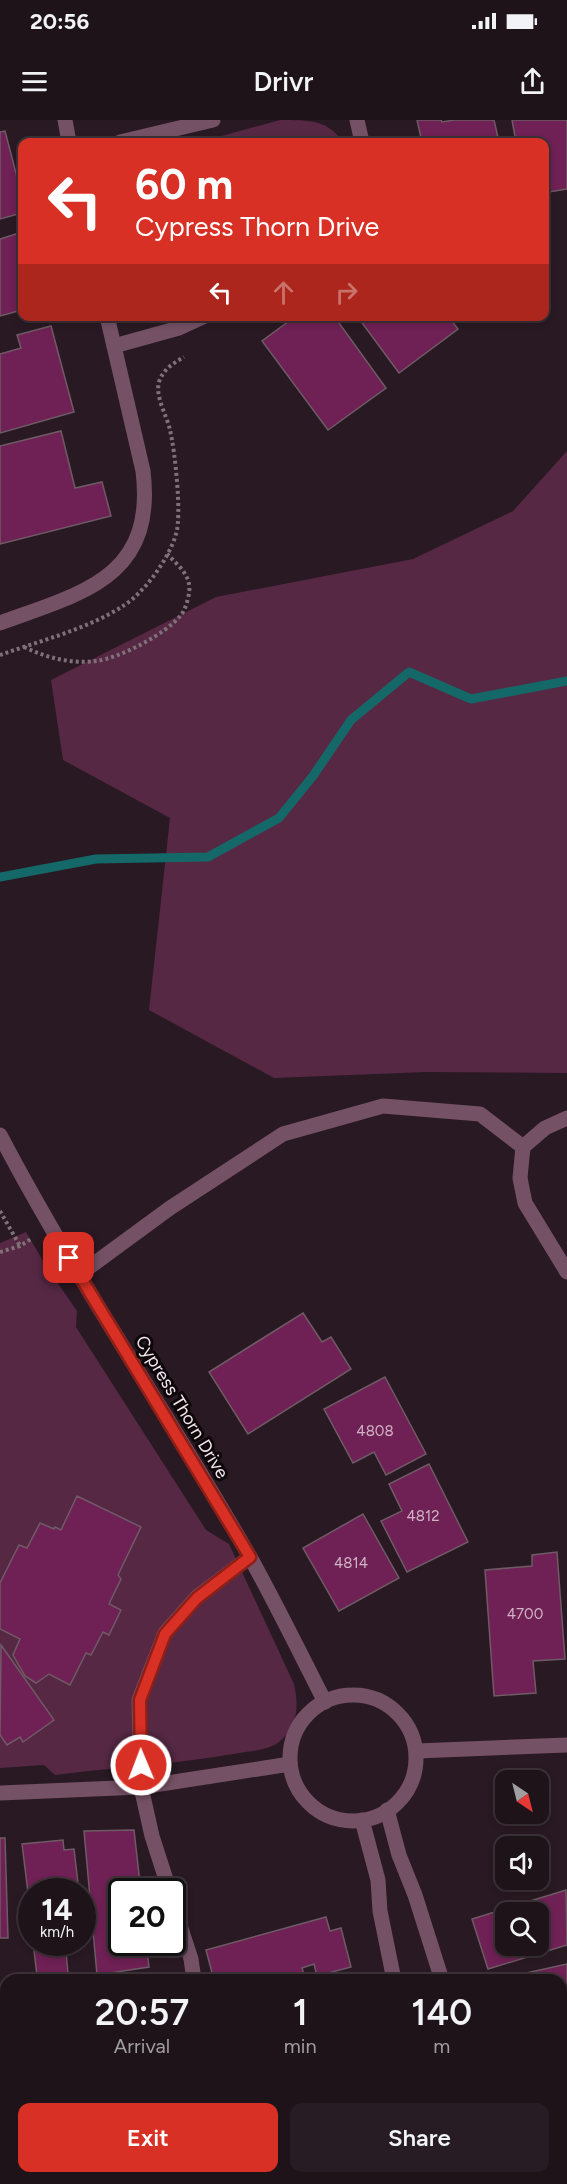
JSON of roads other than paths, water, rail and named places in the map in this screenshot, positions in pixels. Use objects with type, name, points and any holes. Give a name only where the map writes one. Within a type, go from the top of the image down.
[{"type":"street","points":[[65,120],[68,138]]},
{"type":"street","points":[[137,138],[213,120]]},
{"type":"street","points":[[357,120],[362,138]]},
{"type":"street","points":[[0,623],[93,586],[109,576],[121,565],[133,547],[141,528],[146,490],[144,471],[108,321]]},
{"type":"street","points":[[114,346],[179,328],[194,321]]},
{"type":"street","points":[[80,1274],[170,1208],[283,1134],[383,1106],[480,1114],[523,1147]]},
{"type":"street","points":[[567,1118],[545,1128],[523,1147],[520,1178],[525,1203],[567,1272]]},
{"type":"street","name":"Cypress Thorn Drive","points":[[0,1135],[49,1226],[250,1557],[325,1702]]},
{"type":"street","points":[[166,1878],[152,1836],[141,1787],[140,1700],[165,1634],[197,1598],[250,1557]]},
{"type":"street","points":[[351,1695],[372,1698],[391,1707],[405,1722],[417,1751],[411,1783],[399,1801],[387,1810],[362,1820],[342,1820],[322,1813],[307,1801],[296,1784],[290,1764],[292,1744],[299,1725],[313,1710],[325,1702],[351,1695]]},
{"type":"street","points":[[417,1751],[567,1745]]},
{"type":"street","points":[[0,1793],[141,1787],[290,1764]]},
{"type":"street","points":[[387,1810],[399,1855],[415,1895],[440,1974]]},
{"type":"street","points":[[362,1820],[378,1880],[380,1911],[393,1974]]},
{"type":"street","points":[[186,1944],[194,1974]]},
{"type":"waterway","points":[[0,877],[96,859],[208,857],[279,818],[313,776],[351,720],[409,672],[471,699],[567,681]]}]
